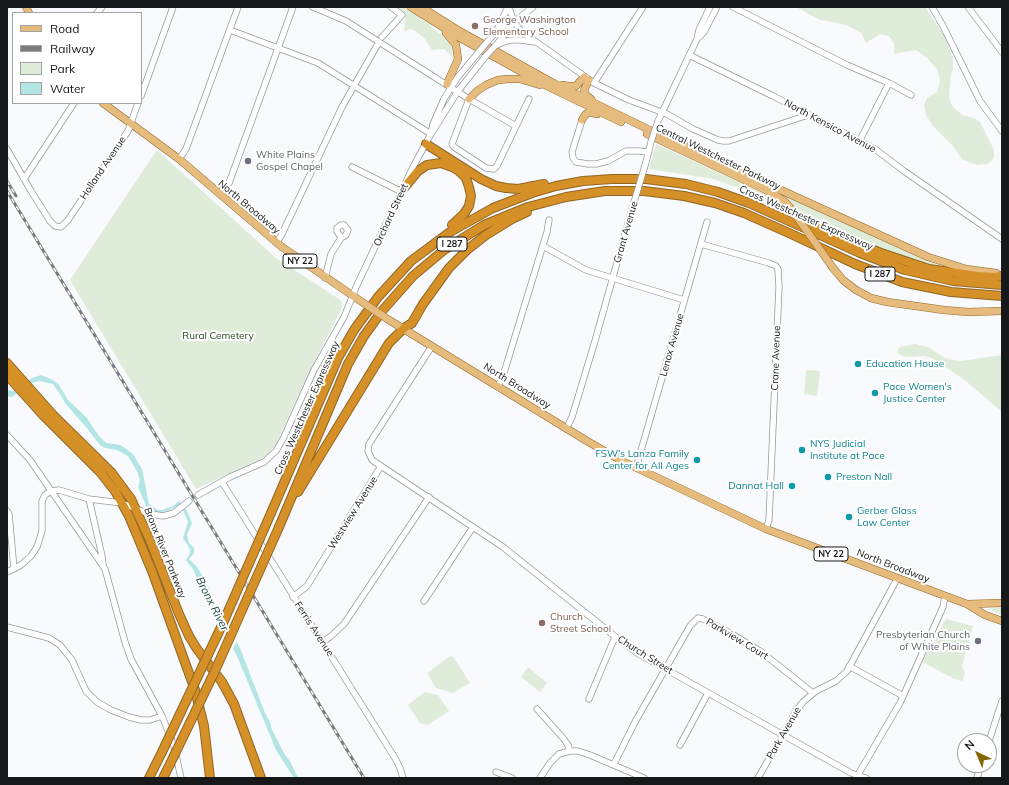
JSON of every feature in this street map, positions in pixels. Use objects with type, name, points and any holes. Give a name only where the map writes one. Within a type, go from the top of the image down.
[{"type":"highway","points":[[424,146],[455,168],[466,178],[470,187],[471,196],[467,210],[462,217],[452,224],[450,232]]},
{"type":"highway","points":[[424,146],[496,186],[511,189],[548,184],[556,186]]},
{"type":"highway","points":[[402,190],[418,170],[427,165],[441,163],[455,168]]},
{"type":"highway","name":"Cross Westchester Expressway","points":[[149,778],[223,622],[335,366],[354,330],[375,300],[396,276],[417,256],[450,232],[475,217],[501,204],[556,186],[583,182],[638,178],[702,187],[726,194],[860,253],[905,270],[952,281],[1002,285]]},
{"type":"highway","name":"Cross Westchester Expressway","points":[[163,778],[217,667],[352,357],[372,323],[396,293],[434,257],[477,229],[498,218],[528,206],[581,194],[605,191],[637,190],[672,194],[699,199],[730,208],[855,264],[902,282],[951,292],[1002,296]]},
{"type":"highway","points":[[280,524],[389,343],[403,329],[412,323],[423,304],[449,268],[477,242],[520,215],[581,194]]},
{"type":"highway","points":[[771,213],[809,225],[893,258],[923,267],[970,276],[994,277],[1002,275]]},
{"type":"highway","name":"Bronx River Parkway","points":[[7,363],[18,383]]},
{"type":"highway","name":"Bronx River Parkway","points":[[7,375],[18,383],[44,417],[97,469],[122,503],[143,548],[195,690],[204,726],[210,778]]},
{"type":"highway","name":"Bronx River Parkway","points":[[26,392],[111,472],[136,508],[153,545],[179,614],[189,636],[222,682],[234,704],[261,778]]},
{"type":"main road","name":"Central Westchester Parkway","points":[[411,7],[462,39],[551,85],[770,192],[790,207],[833,268],[843,280],[856,290],[872,298],[887,302],[968,312],[1002,311]]},
{"type":"main road","name":"Central Westchester Parkway","points":[[421,7],[568,96],[928,257],[966,269],[1002,275]]},
{"type":"main road","points":[[424,15],[450,36],[456,45],[458,59],[449,86]]},
{"type":"main road","points":[[469,99],[476,91],[486,85],[503,80],[520,79],[541,86],[562,84],[576,86],[589,80]]},
{"type":"main road","points":[[589,80],[584,92],[587,96],[624,121]]},
{"type":"main road","points":[[568,96],[572,102],[582,108],[582,120]]},
{"type":"main road","name":"North Broadway","points":[[104,104],[131,122],[179,159],[276,243],[325,278],[403,329],[590,443],[636,468],[766,529],[967,604],[985,616],[1002,622]]},
{"type":"main road","points":[[582,120],[586,114],[591,112],[624,121]]},
{"type":"main road","name":"North Broadway","points":[[967,604],[1002,603]]},
{"type":"street","points":[[142,93],[173,7]]},
{"type":"street","points":[[179,159],[186,149],[238,7]]},
{"type":"street","points":[[219,194],[229,183],[293,7]]},
{"type":"street","points":[[313,7],[346,21],[380,39],[458,92],[516,126]]},
{"type":"street","points":[[276,243],[281,236],[354,86],[380,39],[402,15],[391,7]]},
{"type":"street","points":[[508,7],[514,22],[521,31],[589,80],[618,95],[667,114],[693,129],[723,141],[736,139],[808,115]]},
{"type":"street","points":[[496,32],[508,7]]},
{"type":"street","points":[[449,86],[496,32],[506,24],[514,22],[533,7]]},
{"type":"street","points":[[589,80],[643,7]]},
{"type":"street","name":"Grant Avenue","points":[[566,429],[572,417],[658,121],[697,39],[699,30],[710,7]]},
{"type":"street","name":"Grant Avenue","points":[[697,39],[704,32],[717,7]]},
{"type":"street","points":[[733,7],[847,65],[889,83],[911,95]]},
{"type":"street","points":[[932,7],[944,26],[980,102],[1002,131]]},
{"type":"street","points":[[968,7],[1002,52]]},
{"type":"street","name":"Orchard Street","points":[[198,495],[264,462],[276,451],[284,437],[314,370],[344,317],[402,190],[424,146],[458,92],[514,22]]},
{"type":"street","points":[[230,30],[318,64],[431,134]]},
{"type":"street","points":[[494,46],[511,40],[536,42]]},
{"type":"street","name":"North Kensico Avenue","points":[[689,55],[860,140],[1002,238]]},
{"type":"street","points":[[860,140],[889,83]]},
{"type":"street","name":"Orchard Street","points":[[431,134],[431,128],[449,86]]},
{"type":"street","points":[[469,99],[452,144],[454,147],[486,168],[494,169],[497,166],[529,99]]},
{"type":"street","points":[[7,149],[24,179],[73,104]]},
{"type":"street","name":"Holland Avenue","points":[[24,179],[50,221],[58,227],[64,224],[128,131],[138,104]]},
{"type":"street","points":[[582,120],[572,152],[573,158],[576,162],[596,164],[608,161],[626,151],[648,152]]},
{"type":"street","points":[[352,167],[402,190]]},
{"type":"street","points":[[498,386],[503,376],[543,246],[549,220]]},
{"type":"street","name":"Lenox Avenue","points":[[636,468],[707,222]]},
{"type":"street","points":[[325,278],[331,254],[341,238]]},
{"type":"street","name":"Crane Avenue","points":[[700,244],[769,263],[776,266],[778,270],[779,287],[769,520],[766,529]]},
{"type":"street","points":[[543,246],[586,270],[684,300]]},
{"type":"street","points":[[315,271],[329,264]]},
{"type":"street","name":"Westview Avenue","points":[[293,597],[306,586],[381,466],[370,457],[368,451],[369,444],[432,346]]},
{"type":"street","points":[[7,435],[30,460],[103,566],[131,659],[162,716],[174,746],[181,778]]},
{"type":"street","name":"Church Street","points":[[381,466],[512,554],[637,653],[857,776],[866,778]]},
{"type":"street","name":"Ferris Avenue","points":[[222,482],[396,760],[403,778]]},
{"type":"street","points":[[7,572],[26,561],[39,543],[43,526],[42,501],[51,491],[59,490],[89,499],[122,503],[146,513],[163,516],[170,515],[187,502]]},
{"type":"street","points":[[322,642],[344,624],[429,497]]},
{"type":"street","points":[[89,499],[103,566]]},
{"type":"street","points":[[7,511],[9,514],[14,568]]},
{"type":"street","points":[[424,601],[473,527]]},
{"type":"street","name":"Park Avenue","points":[[758,778],[796,711],[803,702],[813,693],[844,674],[897,579]]},
{"type":"street","points":[[857,776],[900,703],[943,607],[945,596]]},
{"type":"street","name":"Parkview Court","points":[[614,764],[635,722],[690,626],[696,619],[700,618],[732,634],[760,651],[813,693]]},
{"type":"street","points":[[7,627],[48,638],[60,645],[72,660],[86,691],[97,702],[111,710],[141,720],[150,720],[162,716]]},
{"type":"street","points":[[589,699],[615,637]]},
{"type":"street","points":[[849,666],[903,696]]},
{"type":"street","points":[[680,745],[708,692]]},
{"type":"street","points":[[992,733],[1002,702]]},
{"type":"street","points":[[537,709],[563,738],[570,751]]},
{"type":"street","points":[[540,778],[550,763],[559,754],[570,751],[578,751],[614,764],[644,778]]},
{"type":"street","points":[[496,772],[512,778]]},
{"type":"green space","points":[[398,7],[405,7],[413,11],[422,20],[429,23],[432,28],[447,39],[451,46],[453,57],[444,49],[432,50],[425,39],[414,30],[409,29],[405,32],[404,28],[406,14]]},
{"type":"green space","points":[[796,7],[925,7],[946,38],[953,60],[949,98],[953,107],[962,115],[974,118],[980,122],[994,150],[994,158],[988,164],[977,165],[963,160],[952,145],[933,126],[926,115],[924,105],[927,98],[937,92],[940,80],[937,69],[927,58],[916,50],[894,54],[894,43],[889,36],[880,34],[866,43],[861,33],[848,26],[820,20]]},
{"type":"green space","points":[[656,144],[773,198],[786,209],[745,190],[713,179],[649,169]]},
{"type":"green space","name":"Rural Cemetery","points":[[157,150],[276,258],[339,299],[342,303],[342,308],[310,370],[277,442],[268,454],[259,460],[196,489],[70,280]]},
{"type":"green space","points":[[779,192],[926,261],[955,270],[919,263],[842,235],[801,216],[794,205]]},
{"type":"green space","points":[[915,344],[930,348],[943,357],[952,360],[961,361],[1002,355],[1002,412],[966,381],[932,358],[925,356],[905,357],[897,351],[900,347]]},
{"type":"green space","points":[[806,370],[820,371],[817,396],[804,394]]},
{"type":"green space","points":[[1002,607],[1002,615],[988,609],[989,609]]},
{"type":"green space","points":[[946,619],[973,626],[962,666],[965,673],[962,681],[922,662]]},
{"type":"green space","points":[[450,656],[454,658],[470,683],[453,693],[436,688],[427,673]]},
{"type":"green space","points":[[528,667],[547,683],[540,692],[521,677]]},
{"type":"green space","points":[[425,692],[438,695],[449,711],[428,725],[420,723],[408,705]]},
{"type":"water","name":"Bronx River","points":[[41,375],[53,380],[59,385],[68,400],[86,417],[99,436],[106,443],[120,445],[133,454],[142,469],[149,504],[158,510],[162,510],[173,506],[179,501],[185,507],[192,523],[187,535],[189,543],[194,548],[194,553],[189,559],[202,575],[219,614],[240,648],[272,730],[298,778],[294,778],[276,750],[237,656],[212,613],[202,583],[186,560],[190,553],[190,549],[183,538],[188,522],[183,510],[178,506],[158,513],[147,508],[138,487],[140,481],[138,473],[128,456],[117,450],[105,448],[100,445],[65,403],[53,384],[39,381],[29,384],[12,397],[7,396],[7,390],[13,391],[32,378]]},
{"type":"pier","points":[[219,611],[237,640],[232,651],[215,621]]},
{"type":"railway","points":[[7,181],[16,196]]},
{"type":"railway","points":[[7,191],[364,778]]},
{"type":"place","name":"George Washington Elementary School","points":[[475,26]]},
{"type":"place","name":"White Plains Gospel Chapel","points":[[248,161]]},
{"type":"place","name":"Education House","points":[[858,364]]},
{"type":"place","name":"Pace Women's Justice Center","points":[[875,393]]},
{"type":"place","name":"NYS Judicial Institute at Pace","points":[[802,450]]},
{"type":"place","name":"FSW’s Lanza Family Center for All Ages","points":[[697,460]]},
{"type":"place","name":"Preston Nall","points":[[828,477]]},
{"type":"place","name":"Dannat Hall","points":[[792,486]]},
{"type":"place","name":"Gerber Glass Law Center","points":[[849,517]]},
{"type":"place","name":"Church Street School","points":[[542,623]]},
{"type":"place","name":"Presbyterian Church of White Plains","points":[[978,641]]}]
